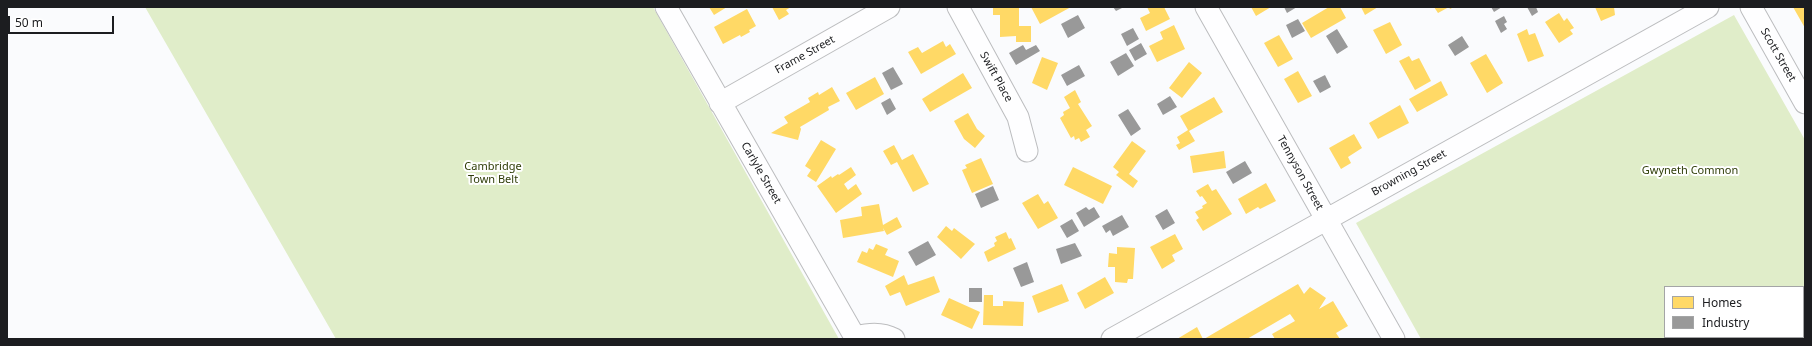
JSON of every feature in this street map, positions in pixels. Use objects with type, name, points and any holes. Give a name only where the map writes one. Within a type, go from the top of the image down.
[{"type":"street","name":"Carlyle Street","points":[[666,7],[855,338]]},
{"type":"street","name":"Frame Street","points":[[720,103],[889,7]]},
{"type":"street","name":"Swift Place","points":[[958,7],[1018,117],[1027,151]]},
{"type":"street","name":"Tennyson Street","points":[[1206,7],[1394,339]]},
{"type":"street","name":"Browning Street","points":[[1112,339],[1708,7]]},
{"type":"street","name":"Scott Street","points":[[1751,7],[1805,102]]},
{"type":"street","points":[[855,338],[869,334],[888,335],[894,339]]},
{"type":"green space","name":"Cambridge Town Belt","points":[[145,7],[653,7],[839,339],[336,339]]},
{"type":"green space","name":"Gwyneth Common","points":[[1734,15],[1805,140],[1805,339],[1421,339],[1356,223]]},
{"type":"building: Homes","points":[[709,7],[727,7],[714,15]]},
{"type":"building: Homes","points":[[772,7],[791,7],[786,10],[789,14],[779,20]]},
{"type":"building: Homes","points":[[993,7],[1019,7],[1019,26],[1031,26],[1031,42],[1016,42],[1016,36],[1000,37],[1000,15],[993,15]]},
{"type":"building: Homes","points":[[1031,7],[1071,7],[1040,24]]},
{"type":"building: Homes","points":[[1147,7],[1164,7],[1170,19],[1146,31],[1140,18],[1150,13]]},
{"type":"building: Homes","points":[[1251,7],[1271,7],[1256,16]]},
{"type":"building: Homes","points":[[1329,7],[1340,7],[1346,18],[1311,38],[1302,23]]},
{"type":"building: Homes","points":[[1361,7],[1378,7],[1365,15]]},
{"type":"building: Homes","points":[[1434,7],[1449,7],[1438,13]]},
{"type":"building: Homes","points":[[1595,7],[1614,7],[1615,15],[1601,21]]},
{"type":"building: Homes","points":[[1793,7],[1805,7],[1805,28]]},
{"type":"building: Homes","points":[[747,9],[756,26],[749,30],[750,32],[741,37],[740,35],[723,44],[714,27]]},
{"type":"building: Homes","points":[[1559,13],[1564,21],[1567,18],[1574,28],[1570,30],[1573,34],[1559,43],[1545,22]]},
{"type":"building: Homes","points":[[1390,22],[1402,45],[1386,54],[1373,30]]},
{"type":"building: Homes","points":[[1174,25],[1185,49],[1157,62],[1149,46],[1163,39],[1160,32]]},
{"type":"building: Homes","points":[[1527,29],[1529,35],[1535,33],[1544,56],[1528,62],[1517,34]]},
{"type":"building: Homes","points":[[1279,35],[1293,59],[1278,67],[1264,43]]},
{"type":"building: Homes","points":[[943,41],[946,47],[950,44],[956,54],[921,74],[908,52],[918,47],[922,53]]},
{"type":"building: Homes","points":[[1486,54],[1503,83],[1487,93],[1470,63]]},
{"type":"building: Homes","points":[[1409,56],[1412,61],[1419,58],[1431,81],[1415,90],[1399,61]]},
{"type":"building: Homes","points":[[1042,57],[1058,63],[1047,90],[1032,83]]},
{"type":"building: Homes","points":[[1189,62],[1202,73],[1182,98],[1169,88]]},
{"type":"building: Homes","points":[[1298,71],[1312,96],[1298,103],[1284,79]]},
{"type":"building: Homes","points":[[963,73],[972,88],[930,112],[922,99]]},
{"type":"building: Homes","points":[[875,77],[884,94],[856,110],[846,93]]},
{"type":"building: Homes","points":[[1441,81],[1448,95],[1417,112],[1409,99]]},
{"type":"building: Homes","points":[[832,87],[840,101],[828,107],[829,110],[800,127],[801,129],[798,140],[771,133],[788,123],[784,117],[810,102],[808,98],[818,92],[819,95]]},
{"type":"building: Homes","points":[[1075,90],[1081,102],[1078,104],[1092,126],[1086,130],[1090,137],[1081,142],[1079,138],[1075,140],[1074,136],[1071,138],[1060,118],[1064,115],[1063,112],[1070,108],[1064,97]]},
{"type":"building: Homes","points":[[1214,97],[1223,112],[1189,131],[1195,141],[1179,150],[1176,145],[1180,143],[1177,137],[1188,130],[1180,116]]},
{"type":"building: Homes","points":[[1400,105],[1409,123],[1378,139],[1369,123]]},
{"type":"building: Homes","points":[[968,113],[977,129],[985,136],[975,148],[964,139],[954,121]]},
{"type":"building: Homes","points":[[1354,134],[1362,148],[1348,157],[1351,163],[1341,169],[1329,148]]},
{"type":"building: Homes","points":[[821,140],[836,149],[816,182],[807,176],[811,170],[805,166]]},
{"type":"building: Homes","points":[[1132,141],[1146,151],[1129,174],[1138,181],[1133,188],[1116,175],[1119,172],[1113,167]]},
{"type":"building: Homes","points":[[894,145],[902,160],[913,154],[929,184],[913,192],[897,162],[891,165],[883,151]]},
{"type":"building: Homes","points":[[1224,151],[1226,168],[1193,173],[1190,156]]},
{"type":"building: Homes","points":[[981,158],[993,184],[972,193],[962,170],[967,168],[965,165]]},
{"type":"building: Homes","points":[[851,167],[856,175],[844,184],[848,190],[856,184],[862,194],[836,213],[817,186],[831,176],[832,178],[838,174],[839,175]]},
{"type":"building: Homes","points":[[1073,167],[1112,186],[1103,204],[1064,185]]},
{"type":"building: Homes","points":[[1266,183],[1276,201],[1260,209],[1258,207],[1246,214],[1238,199]]},
{"type":"building: Homes","points":[[1208,184],[1212,191],[1216,189],[1232,214],[1203,231],[1196,220],[1199,218],[1195,212],[1203,208],[1202,206],[1207,203],[1196,191]]},
{"type":"building: Homes","points":[[1038,194],[1044,204],[1048,201],[1058,218],[1038,229],[1022,203]]},
{"type":"building: Homes","points":[[879,204],[883,225],[897,217],[902,227],[887,235],[883,228],[884,231],[843,238],[840,220],[862,216],[861,207]]},
{"type":"building: Homes","points":[[946,226],[952,231],[954,228],[975,244],[961,259],[937,237]]},
{"type":"building: Homes","points":[[1006,232],[1009,239],[1011,238],[1016,249],[988,262],[984,252],[995,246],[994,243],[997,241],[995,237]]},
{"type":"building: Homes","points":[[1175,234],[1183,249],[1172,255],[1175,261],[1162,269],[1150,247]]},
{"type":"building: Homes","points":[[876,244],[888,249],[885,255],[899,261],[893,277],[857,262],[862,251],[867,253],[869,248],[873,250]]},
{"type":"building: Homes","points":[[1117,247],[1135,248],[1133,279],[1128,279],[1127,283],[1115,282],[1115,267],[1108,267],[1109,253],[1117,254]]},
{"type":"building: Homes","points":[[904,275],[908,285],[934,276],[940,292],[906,306],[900,292],[890,296],[885,286]]},
{"type":"building: Homes","points":[[1105,277],[1114,293],[1085,309],[1077,293]]},
{"type":"building: Homes","points":[[1062,284],[1069,301],[1038,313],[1032,296]]},
{"type":"building: Homes","points":[[1298,284],[1304,294],[1310,287],[1326,298],[1319,309],[1333,301],[1348,326],[1336,333],[1340,339],[1275,339],[1272,334],[1295,321],[1290,314],[1247,339],[1204,339]]},
{"type":"building: Homes","points":[[984,295],[993,295],[993,306],[1003,306],[1003,301],[1024,302],[1023,326],[983,325]]},
{"type":"building: Homes","points":[[949,298],[980,312],[972,329],[941,315]]},
{"type":"building: Homes","points":[[1197,327],[1203,339],[1177,339]]},
{"type":"building: Industry","points":[[1113,7],[1124,7],[1116,11]]},
{"type":"building: Industry","points":[[1284,7],[1297,7],[1287,13]]},
{"type":"building: Industry","points":[[1491,7],[1502,7],[1494,12]]},
{"type":"building: Industry","points":[[1527,7],[1536,7],[1538,12],[1532,16]]},
{"type":"building: Industry","points":[[1078,15],[1085,28],[1068,38],[1061,24]]},
{"type":"building: Industry","points":[[1504,16],[1507,22],[1504,24],[1507,29],[1501,33],[1495,21]]},
{"type":"building: Industry","points":[[1298,19],[1305,31],[1292,38],[1286,25]]},
{"type":"building: Industry","points":[[1133,28],[1139,39],[1127,46],[1121,34]]},
{"type":"building: Industry","points":[[1337,29],[1348,47],[1337,54],[1326,36]]},
{"type":"building: Industry","points":[[1462,36],[1469,47],[1455,56],[1448,45]]},
{"type":"building: Industry","points":[[1141,43],[1147,54],[1135,61],[1129,50]]},
{"type":"building: Industry","points":[[1023,45],[1026,50],[1036,45],[1040,51],[1016,65],[1009,53]]},
{"type":"building: Industry","points":[[1126,53],[1134,66],[1118,76],[1110,62]]},
{"type":"building: Industry","points":[[1079,65],[1085,76],[1067,86],[1061,75]]},
{"type":"building: Industry","points":[[893,67],[903,84],[891,90],[882,73]]},
{"type":"building: Industry","points":[[1325,75],[1331,87],[1320,93],[1313,81]]},
{"type":"building: Industry","points":[[1170,96],[1177,107],[1163,115],[1157,104]]},
{"type":"building: Industry","points":[[890,98],[896,109],[887,115],[881,103]]},
{"type":"building: Industry","points":[[1128,109],[1141,129],[1131,136],[1118,115]]},
{"type":"building: Industry","points":[[1245,161],[1252,173],[1233,184],[1226,172]]},
{"type":"building: Industry","points":[[993,186],[999,200],[981,208],[975,194]]},
{"type":"building: Industry","points":[[1086,207],[1089,210],[1094,207],[1100,217],[1084,227],[1076,213]]},
{"type":"building: Industry","points":[[1167,209],[1175,223],[1163,230],[1155,216]]},
{"type":"building: Industry","points":[[1122,215],[1129,227],[1113,236],[1110,230],[1106,233],[1102,226]]},
{"type":"building: Industry","points":[[1072,219],[1079,231],[1067,238],[1060,226]]},
{"type":"building: Industry","points":[[928,241],[936,255],[916,266],[908,252]]},
{"type":"building: Industry","points":[[1075,243],[1082,256],[1061,264],[1056,249]]},
{"type":"building: Industry","points":[[1027,262],[1034,282],[1021,287],[1013,268]]},
{"type":"building: Industry","points":[[969,288],[982,288],[982,302],[969,302]]}]
